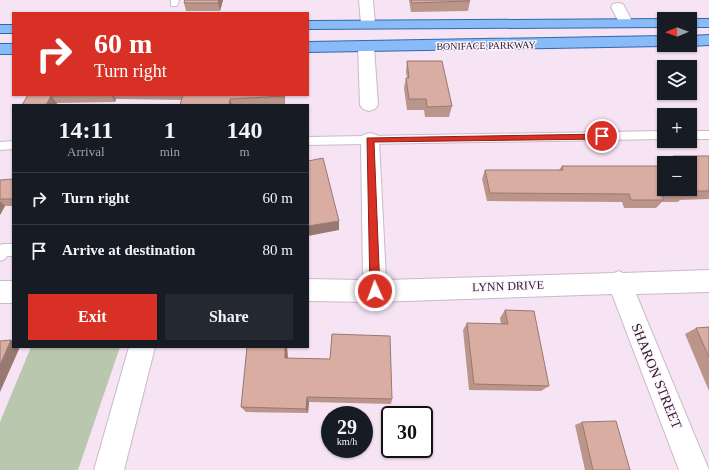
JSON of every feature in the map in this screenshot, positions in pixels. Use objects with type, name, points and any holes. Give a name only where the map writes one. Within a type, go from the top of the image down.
[{"type":"main road","name":"BONIFACE PARKWAY","points":[[309,25],[657,23]]},
{"type":"main road","points":[[697,23],[709,23]]},
{"type":"main road","points":[[0,29],[12,29]]},
{"type":"main road","points":[[697,40],[709,40]]},
{"type":"main road","name":"BONIFACE PARKWAY","points":[[309,47],[657,41]]},
{"type":"main road","points":[[0,49],[12,49]]},
{"type":"street","points":[[366,0],[368,24]]},
{"type":"street","points":[[618,7],[626,23]]},
{"type":"street","points":[[366,47],[369,105]]},
{"type":"street","points":[[370,140],[375,291]]},
{"type":"street","name":"LYNN DRIVE","points":[[309,290],[375,291],[619,282],[709,281]]},
{"type":"street","name":"SHARON STREET","points":[[619,282],[694,470]]},
{"type":"street","points":[[0,292],[12,292]]},
{"type":"street","points":[[109,470],[142,348]]},
{"type":"lane","points":[[309,141],[657,135]]},
{"type":"lane","points":[[697,135],[709,135]]},
{"type":"lane","points":[[0,146],[12,145]]},
{"type":"lane","points":[[0,255],[3,250],[12,250]]},
{"type":"green space","points":[[31,348],[120,348],[78,470],[0,470],[0,422]]},
{"type":"building","points":[[185,0],[219,0],[218,3],[184,3]]},
{"type":"building","points":[[411,0],[469,0],[470,1],[412,3]]},
{"type":"building","points":[[407,61],[442,61],[452,106],[427,107],[426,99],[409,99],[406,78],[409,78]]},
{"type":"building","points":[[27,96],[51,96],[47,104],[23,104]]},
{"type":"building","points":[[183,96],[284,96],[230,99],[229,104],[180,104]]},
{"type":"building","points":[[697,156],[709,156],[709,191],[697,191]]},
{"type":"building","points":[[323,158],[339,221],[309,226],[309,161]]},
{"type":"building","points":[[562,166],[657,166],[657,196],[662,196],[664,200],[631,200],[629,194],[490,193],[485,170],[563,170]]},
{"type":"building","points":[[12,179],[12,199],[0,199],[0,180]]},
{"type":"building","points":[[505,310],[534,311],[549,386],[474,384],[467,323],[508,324]]},
{"type":"building","points":[[709,327],[709,357],[696,328]]},
{"type":"building","points":[[332,334],[390,336],[392,399],[307,397],[306,409],[241,407],[247,348],[285,348],[285,358],[330,359]]},
{"type":"building","points":[[11,340],[0,365],[0,341]]},
{"type":"building","points":[[616,421],[630,470],[593,470],[582,422]]},
{"type":"route","points":[[375,291],[370,140],[602,136]]}]
